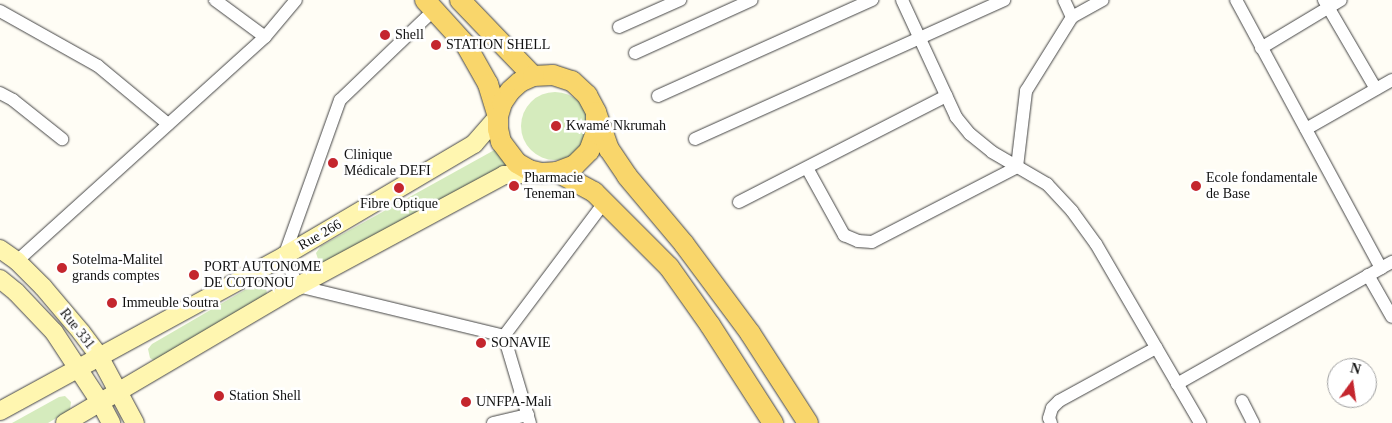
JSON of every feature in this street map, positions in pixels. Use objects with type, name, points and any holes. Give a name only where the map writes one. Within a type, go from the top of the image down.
[{"type":"main road","points":[[460,0],[533,76]]},
{"type":"main road","points":[[429,5],[466,45],[488,84],[498,116]]},
{"type":"main road","points":[[773,423],[710,325],[669,267],[594,192],[549,173],[517,163],[508,154],[501,142],[498,116],[502,103],[510,91],[520,82],[533,76],[553,75],[572,81],[587,94],[596,112],[609,149],[627,176],[684,244],[750,332],[808,423]]},
{"type":"main road","points":[[65,423],[298,286],[504,175],[549,173],[576,165],[589,151],[596,132],[596,112]]},
{"type":"main road","name":"Rue 266","points":[[0,411],[284,256],[474,144],[498,116]]},
{"type":"main road","name":"Rue 331","points":[[0,249],[17,261],[43,287],[98,356],[135,423]]},
{"type":"main road","name":"Rue 331","points":[[0,279],[54,332],[100,402],[111,423]]},
{"type":"street","points":[[215,0],[265,37]]},
{"type":"street","points":[[17,261],[265,37],[296,0]]},
{"type":"street","points":[[619,27],[680,0]]},
{"type":"street","points":[[634,53],[752,0]]},
{"type":"street","points":[[658,96],[872,0]]},
{"type":"street","points":[[902,0],[956,117],[970,134],[992,152],[1047,184],[1072,211],[1096,244],[1200,423]]},
{"type":"street","points":[[695,139],[1004,0]]},
{"type":"street","points":[[1064,0],[1072,17]]},
{"type":"street","points":[[1017,167],[1026,91],[1072,17],[1103,0]]},
{"type":"street","points":[[1177,384],[1386,265],[1306,130],[1236,0]]},
{"type":"street","points":[[1262,48],[1326,4],[1340,0]]},
{"type":"street","points":[[1326,4],[1376,90]]},
{"type":"street","points":[[429,5],[340,100],[284,256],[298,286],[504,336]]},
{"type":"street","points":[[0,11],[98,66],[168,124]]},
{"type":"street","points":[[1306,130],[1392,80]]},
{"type":"street","points":[[0,93],[13,100],[62,139]]},
{"type":"street","points":[[739,202],[946,96]]},
{"type":"street","points":[[807,168],[844,234],[858,241],[872,242],[1017,167]]},
{"type":"street","points":[[504,336],[604,203]]},
{"type":"street","points":[[1368,275],[1392,317]]},
{"type":"street","points":[[493,423],[529,419],[504,336]]},
{"type":"street","points":[[1051,423],[1049,418],[1052,408],[1059,401],[1156,348]]},
{"type":"street","points":[[1242,401],[1253,423]]},
{"type":"green space","points":[[555,92],[568,95],[579,102],[586,113],[589,126],[586,139],[579,150],[568,157],[555,160],[542,157],[531,150],[524,139],[521,126],[524,113],[531,102],[542,95]]},
{"type":"green space","points":[[498,148],[507,165],[331,262],[325,264],[318,259],[316,253],[321,246]]},
{"type":"green space","points":[[255,284],[266,287],[267,295],[155,361],[150,358],[148,349],[152,344]]},
{"type":"green space","points":[[65,396],[71,402],[70,410],[48,423],[12,423],[59,397]]},
{"type":"place","name":"Shell","points":[[385,35]]},
{"type":"place","name":"STATION SHELL","points":[[436,45]]},
{"type":"place","name":"Kwamé Nkrumah","points":[[556,126]]},
{"type":"place","name":"Clinique Médicale DEFI","points":[[333,163]]},
{"type":"place","name":"Pharmacie Teneman","points":[[514,186]]},
{"type":"place","name":"Ecole fondamentale de Base","points":[[1196,186]]},
{"type":"place","name":"Fibre Optique","points":[[399,188]]},
{"type":"place","name":"Sotelma-Malitel grands comptes","points":[[62,268]]},
{"type":"place","name":"PORT AUTONOME DE COTONOU","points":[[194,275]]},
{"type":"place","name":"Immeuble Soutra","points":[[112,303]]},
{"type":"place","name":"SONAVIE","points":[[481,343]]},
{"type":"place","name":"Station Shell","points":[[219,396]]},
{"type":"place","name":"UNFPA-Mali","points":[[466,402]]}]
